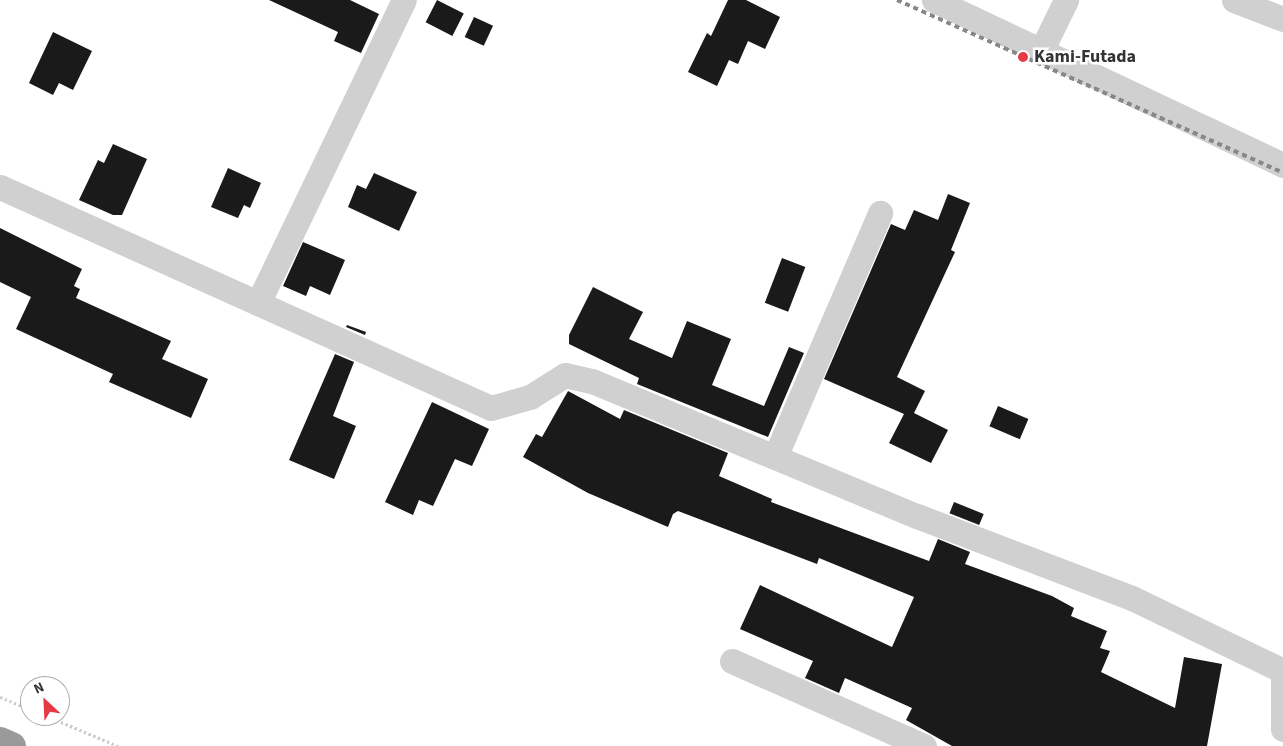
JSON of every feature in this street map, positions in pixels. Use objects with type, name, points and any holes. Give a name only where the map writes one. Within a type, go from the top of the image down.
[{"type":"highway","points":[[0,741],[12,746]]},
{"type":"street","points":[[258,303],[404,0]]},
{"type":"street","points":[[934,0],[1283,165]]},
{"type":"street","points":[[1046,41],[1066,0]]},
{"type":"street","points":[[1234,0],[1283,19]]},
{"type":"street","points":[[0,187],[491,408],[530,398],[564,375],[592,381],[775,457],[1132,598],[1283,671]]},
{"type":"street","points":[[775,457],[880,213]]},
{"type":"street","points":[[732,662],[924,746]]},
{"type":"street","points":[[1283,675],[1283,729]]},
{"type":"path","points":[[0,697],[20,705]]},
{"type":"path","points":[[70,726],[118,746]]},
{"type":"building","points":[[269,0],[350,0],[379,14],[361,53],[334,41],[338,32]]},
{"type":"building","points":[[437,0],[464,14],[452,36],[426,22]]},
{"type":"building","points":[[728,0],[746,0],[780,17],[765,49],[748,41],[738,64],[729,60],[717,86],[688,72],[707,33],[711,36]]},
{"type":"building","points":[[474,17],[493,26],[484,46],[465,37]]},
{"type":"building","points":[[53,32],[92,51],[73,90],[59,83],[53,95],[29,83]]},
{"type":"building","points":[[113,144],[147,159],[122,215],[113,215],[79,200],[98,160],[104,163]]},
{"type":"building","points":[[228,168],[261,183],[250,208],[244,205],[238,218],[211,207]]},
{"type":"building","points":[[374,173],[417,192],[399,231],[348,207],[357,185],[366,189]]},
{"type":"building","points":[[948,194],[970,203],[951,250],[955,252],[897,377],[925,391],[914,413],[948,430],[931,463],[889,443],[904,414],[824,379],[891,224],[905,230],[914,210],[938,220]]},
{"type":"building","points":[[0,228],[82,269],[74,286],[80,289],[76,298],[171,341],[162,359],[208,379],[191,418],[109,382],[113,374],[16,329],[31,297],[0,282]]},
{"type":"building","points":[[303,242],[345,260],[330,295],[310,286],[306,296],[283,286]]},
{"type":"building","points":[[782,258],[805,267],[788,312],[765,303]]},
{"type":"building","points":[[593,287],[643,312],[629,339],[672,358],[687,321],[731,339],[712,385],[764,406],[789,347],[804,353],[768,437],[637,384],[639,378],[569,344],[569,335]]},
{"type":"building","points":[[347,325],[366,332],[365,335],[346,327]]},
{"type":"building","points":[[335,354],[354,362],[333,416],[356,426],[334,479],[289,460]]},
{"type":"building","points":[[568,391],[620,419],[624,410],[728,453],[719,476],[772,499],[771,502],[929,561],[938,539],[970,552],[965,564],[1052,596],[1074,608],[1071,616],[1107,631],[1100,648],[1110,651],[1101,672],[1175,708],[1184,657],[1222,664],[1207,746],[952,746],[906,720],[912,708],[845,678],[839,693],[805,678],[813,661],[740,629],[760,585],[892,647],[914,597],[819,558],[817,564],[678,511],[673,514],[668,527],[588,493],[523,457],[536,434],[542,437]]},
{"type":"building","points":[[432,402],[489,429],[472,466],[455,459],[433,506],[419,500],[413,515],[385,502]]},
{"type":"building","points":[[998,406],[1028,419],[1020,439],[989,426]]},
{"type":"building","points":[[954,502],[984,514],[979,525],[950,513]]},
{"type":"railway","points":[[897,0],[1283,173]]},
{"type":"place","name":"Kami-Futada","points":[[1023,57]]}]
